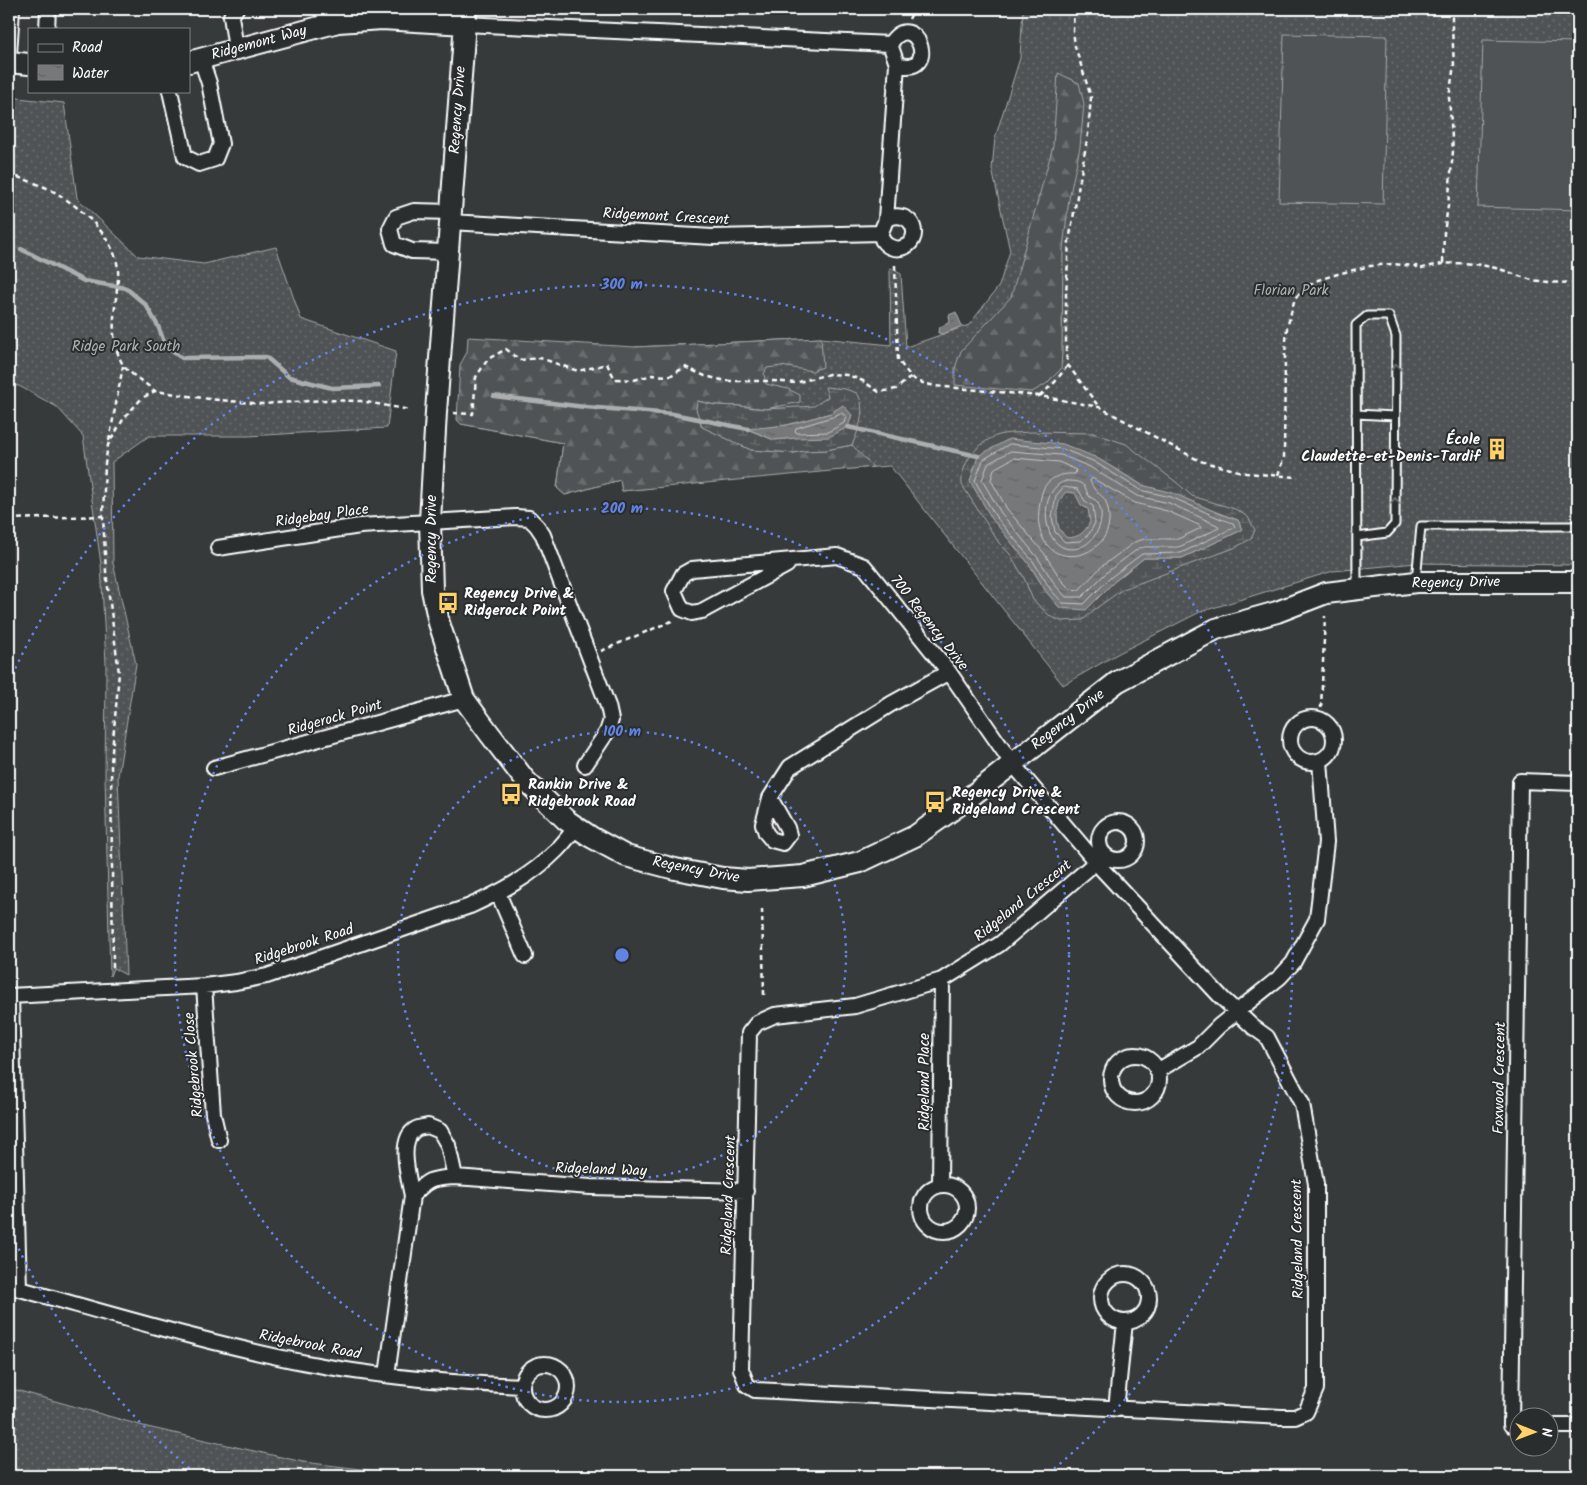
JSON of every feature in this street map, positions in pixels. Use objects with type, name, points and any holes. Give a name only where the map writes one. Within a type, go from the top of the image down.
[{"type":"street","points":[[9,54],[12,9]]},
{"type":"street","points":[[47,28],[48,9]]},
{"type":"street","points":[[236,9],[231,16],[236,49]]},
{"type":"street","points":[[320,9],[338,22]]},
{"type":"street","points":[[466,17],[890,44]]},
{"type":"street","name":"Ridgemont Way","points":[[170,92],[185,157],[199,164],[215,159],[221,144],[209,83],[195,60],[338,22],[466,17]]},
{"type":"street","name":"Regency Drive","points":[[466,17],[436,412],[430,521],[432,590],[439,623],[464,699],[525,780],[566,820],[591,837],[626,856],[675,869],[722,878],[748,880],[803,876],[860,862],[915,836],[965,801],[1117,682],[1216,629],[1277,612],[1326,594],[1416,582],[1578,582]]},
{"type":"street","points":[[890,44],[900,34],[907,33],[918,39],[921,46],[921,54],[918,61],[911,65],[897,64]]},
{"type":"street","points":[[886,219],[901,216],[908,219],[913,226],[913,238],[909,244],[903,248],[895,249],[888,246],[883,240],[881,233],[886,219],[897,64],[890,44]]},
{"type":"street","points":[[9,62],[28,64]]},
{"type":"street","points":[[448,252],[412,251],[394,244],[390,230],[396,217],[414,211],[450,217]]},
{"type":"street","name":"Ridgemont Crescent","points":[[450,217],[713,237],[881,233]]},
{"type":"street","name":"Ridgebay Place","points":[[218,548],[360,526],[430,521],[529,518],[544,535],[589,656]]},
{"type":"street","name":"700 Regency Drive","points":[[789,561],[837,556],[864,566],[949,672],[1012,763]]},
{"type":"street","points":[[789,561],[787,565],[702,611],[692,613],[682,609],[674,591],[682,574],[692,569],[789,561]]},
{"type":"street","points":[[585,766],[607,732],[611,720],[608,706],[589,656]]},
{"type":"street","points":[[770,798],[790,766],[891,704],[949,672]]},
{"type":"street","name":"Ridgerock Point","points":[[214,768],[464,699]]},
{"type":"street","points":[[1157,1071],[1198,1047],[1219,1026],[1264,990],[1293,963],[1317,919],[1326,842],[1320,761]]},
{"type":"street","name":"Ridgeland Crescent","points":[[1012,763],[1100,859],[1208,984],[1253,1027],[1267,1037],[1302,1104],[1316,1184],[1316,1389],[1306,1412],[1295,1417],[755,1390],[747,1385],[741,1368],[742,1286],[750,1033],[757,1022],[775,1015],[855,1006],[942,980],[1000,944],[1100,859]]},
{"type":"street","name":"Foxwood Crescent","points":[[1511,1408],[1520,782],[1578,783]]},
{"type":"street","name":"Ridgebrook Road","points":[[10,996],[204,986],[267,976],[470,906],[498,893],[515,884],[537,868],[557,850],[576,827]]},
{"type":"street","points":[[498,893],[525,956]]},
{"type":"street","name":"Ridgeland Place","points":[[940,1186],[942,980]]},
{"type":"street","name":"Ridgebrook Close","points":[[204,986],[213,1114],[219,1140]]},
{"type":"street","points":[[10,996],[14,1287]]},
{"type":"street","points":[[387,1375],[412,1196],[406,1167],[406,1152],[408,1138],[415,1129],[428,1126],[440,1131],[448,1145],[455,1177]]},
{"type":"street","name":"Ridgeland Way","points":[[412,1196],[423,1184],[432,1178],[455,1177],[591,1187],[746,1191]]},
{"type":"street","name":"Ridgebrook Road","points":[[14,1287],[179,1334],[307,1363],[459,1384],[522,1386]]},
{"type":"street","points":[[1116,1409],[1125,1322]]},
{"type":"street","points":[[1560,1426],[1578,1426]]},
{"type":"lane","points":[[1356,536],[1387,533],[1395,524],[1396,336],[1388,316],[1367,316],[1356,326],[1356,536],[1357,590]]},
{"type":"lane","points":[[1356,414],[1396,416]]},
{"type":"lane","points":[[1416,582],[1422,526],[1578,526]]},
{"type":"path","points":[[909,19],[914,9]]},
{"type":"path","points":[[1074,9],[1073,30],[1075,46],[1090,97],[1088,134],[1069,241],[1066,294],[1066,354],[1068,364],[1099,407]]},
{"type":"path","points":[[1444,263],[1444,233],[1453,151],[1449,98],[1454,65],[1452,9]]},
{"type":"path","points":[[9,174],[57,193],[79,210],[97,227],[109,243],[116,261],[118,277],[113,327],[117,349],[123,366],[105,464],[103,516],[106,572],[119,674],[111,763],[113,968]]},
{"type":"path","points":[[1278,475],[1284,457],[1285,354],[1287,337],[1295,298],[1306,287],[1318,280],[1370,266],[1392,264],[1416,266],[1419,268],[1444,263],[1484,265],[1539,281],[1557,283],[1578,282]]},
{"type":"path","points":[[895,266],[898,360],[911,377],[919,382],[935,386],[1040,396],[1099,407],[1200,461],[1246,473],[1296,477]]},
{"type":"path","points":[[450,412],[473,414],[476,377],[488,358],[506,349],[520,360],[540,358],[578,371],[607,364],[615,379],[634,380],[652,375],[670,376],[685,368],[705,376],[726,381],[795,383],[829,374],[848,375],[863,381],[879,392],[896,389],[911,377]]},
{"type":"path","points":[[1040,396],[1055,382],[1068,364]]},
{"type":"path","points":[[123,366],[155,391],[262,404],[326,400],[361,401],[410,410]]},
{"type":"path","points":[[108,445],[124,418],[142,398],[155,391]]},
{"type":"path","points":[[9,519],[103,516]]},
{"type":"path","points":[[589,656],[692,613]]},
{"type":"path","points":[[1321,708],[1325,616]]},
{"type":"path","points":[[762,909],[764,995]]},
{"type":"green space","name":"Florian Park","points":[[1023,9],[1578,9],[1578,565],[1416,563],[1333,571],[1200,612],[1119,653],[1063,685],[890,466],[795,473],[622,491],[620,480],[565,495],[557,488],[563,443],[461,424],[635,347],[821,338],[891,345],[890,268],[901,274],[906,347],[969,325],[999,286],[1010,251],[992,169],[995,138],[1020,58]]},
{"type":"green space","points":[[1284,34],[1387,36],[1383,204],[1279,202]]},
{"type":"green space","points":[[1483,40],[1578,42],[1578,210],[1478,207]]},
{"type":"green space","points":[[1058,73],[1079,83],[1084,104],[1080,147],[1069,199],[1063,248],[1061,369],[1046,384],[1032,392],[955,385],[955,368],[961,351],[1011,297],[1053,146]]},
{"type":"green space","name":"Ridge Park South","points":[[9,97],[64,103],[77,198],[138,256],[204,264],[276,247],[301,319],[396,351],[387,428],[248,436],[149,436],[112,462],[113,563],[136,664],[118,776],[126,975],[113,968],[110,976],[105,777],[106,664],[101,564],[83,436],[57,407],[19,386],[9,385]]},
{"type":"green space","points":[[468,337],[635,347],[821,338],[823,367],[812,371],[781,366],[767,368],[764,374],[766,384],[788,389],[800,395],[800,402],[766,409],[715,405],[698,401],[701,426],[751,450],[794,453],[852,445],[873,467],[622,491],[620,480],[565,495],[557,488],[563,443],[461,424],[457,420],[460,365],[467,352]]},
{"type":"green space","points":[[825,387],[845,389],[857,393],[860,399],[861,419],[852,445],[794,453],[751,450],[702,427],[696,409],[697,401],[715,405],[766,409],[814,406],[828,397]],"holes":[[[843,406],[796,438],[774,440],[749,430],[787,425],[831,413]]]},
{"type":"green space","points":[[1028,432],[1093,433],[1126,444],[1192,496],[1235,509],[1248,517],[1255,530],[1251,539],[1234,548],[1123,589],[1083,620],[1061,621],[1051,617],[1033,600],[1024,578],[1010,554],[999,543],[962,485],[962,477],[967,462],[982,444],[996,436]],"holes":[[[989,451],[1095,457],[1142,485],[1238,520],[1242,530],[1182,558],[1144,558],[1115,581],[1060,608],[1024,554],[1004,515],[978,456]]]},
{"type":"green space","points":[[9,1388],[147,1427],[303,1462],[418,1476],[9,1476]]},
{"type":"water","points":[[956,312],[962,326],[943,334],[938,333],[940,327],[950,322],[949,315]]},
{"type":"water","points":[[843,405],[852,415],[848,427],[829,437],[774,440],[748,429],[787,425],[831,413]]},
{"type":"water","points":[[1009,439],[1063,444],[1095,457],[1142,485],[1173,493],[1238,520],[1242,530],[1182,558],[1144,558],[1115,581],[1086,610],[1060,608],[1047,593],[1029,564],[992,519],[970,481],[978,456]],"holes":[[[1066,492],[1075,493],[1081,505],[1088,509],[1090,522],[1081,534],[1067,538],[1059,528],[1058,508]]]},
{"type":"waterway","points":[[21,249],[84,281],[126,288],[146,305],[158,326],[166,347],[182,358],[266,357],[289,377],[332,388],[379,386]]},
{"type":"waterway","points":[[494,396],[585,407],[673,414],[748,429]]},
{"type":"waterway","points":[[848,427],[978,456]]},
{"type":"place","name":"École Claudette-et-Denis-Tardif","points":[[1497,449]]},
{"type":"place","name":"Regency Drive & Ridgerock Point","points":[[448,603]]},
{"type":"place","name":"Rankin Drive & Ridgebrook Road","points":[[511,794]]},
{"type":"place","name":"Regency Drive & Ridgeland Crescent","points":[[935,802]]}]
